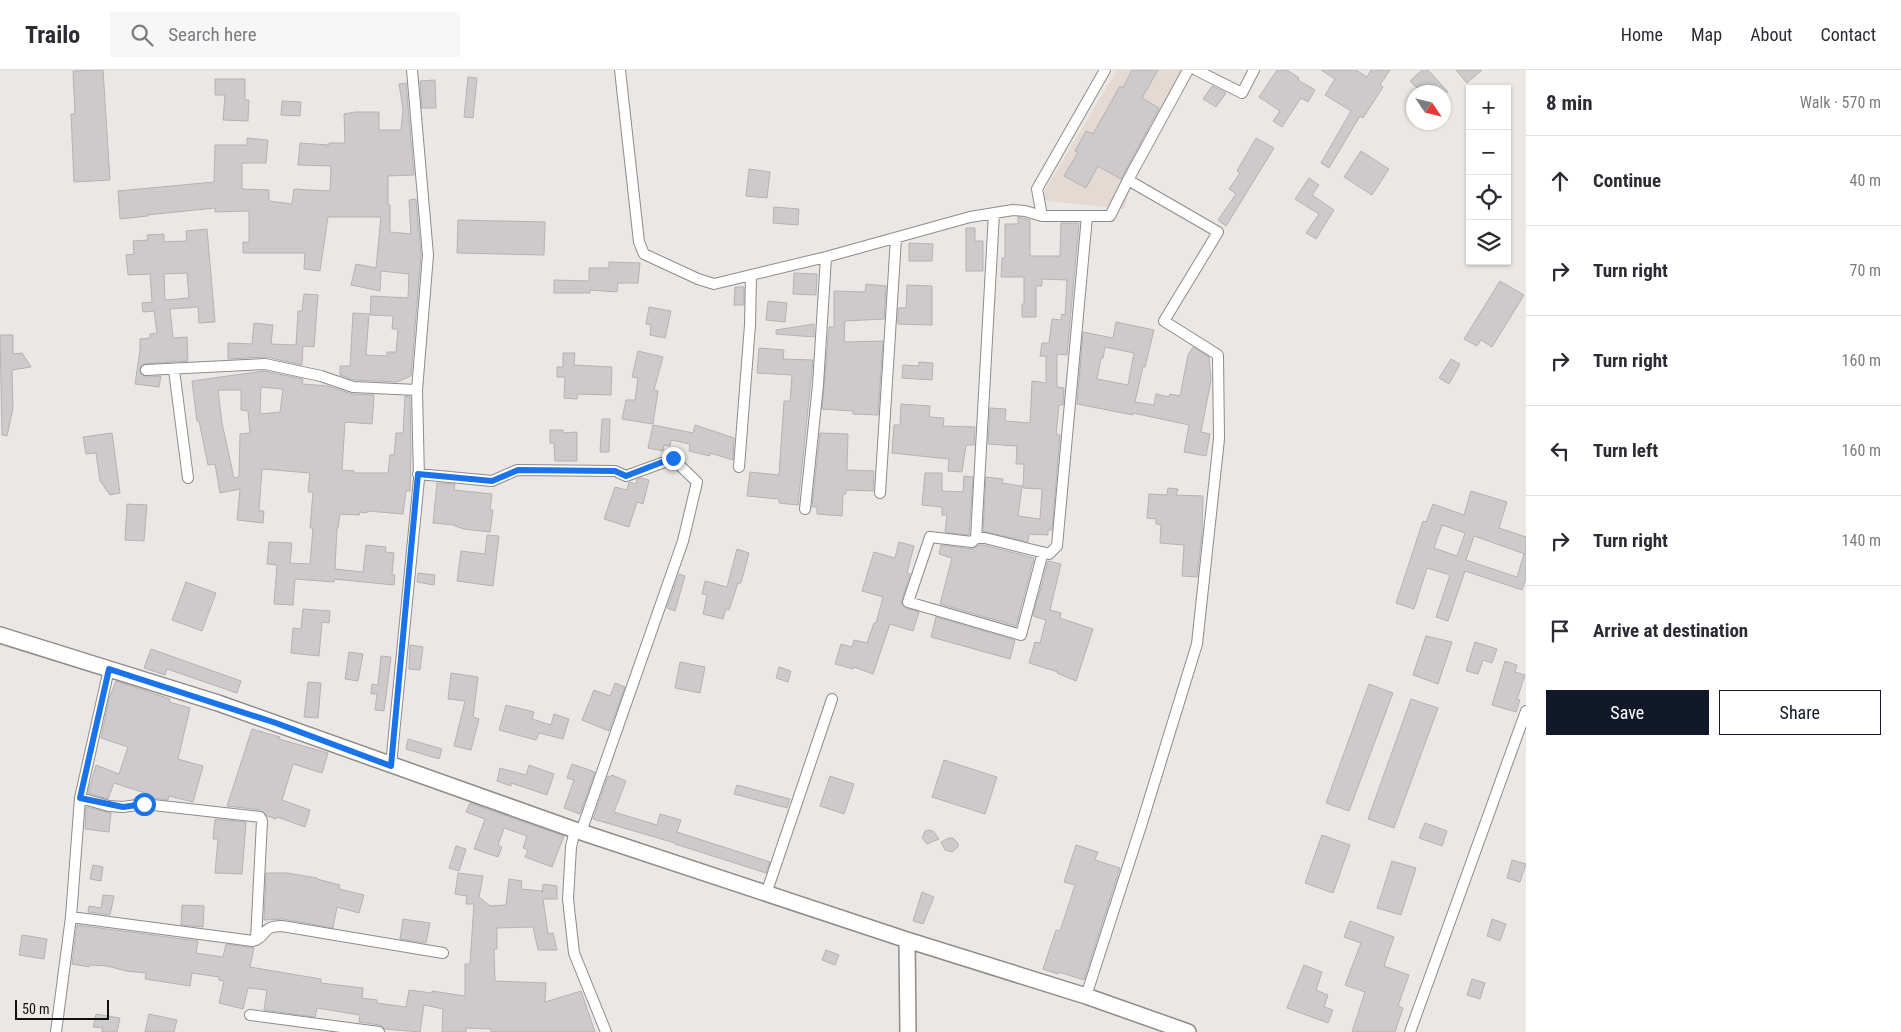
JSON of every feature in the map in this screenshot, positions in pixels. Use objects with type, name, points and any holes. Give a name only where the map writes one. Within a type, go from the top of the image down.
[{"type":"street","points":[[391,766],[418,474],[417,390],[428,255],[412,70]]},
{"type":"street","points":[[620,70],[639,242],[644,254],[698,279],[714,284],[994,213],[1013,210],[1042,216],[1110,216],[1188,70]]},
{"type":"street","points":[[1042,216],[1037,189],[1105,70]]},
{"type":"street","points":[[1196,70],[1242,93],[1254,70]]},
{"type":"street","points":[[1086,996],[1197,644],[1220,439],[1218,355],[1164,321],[1218,232],[1128,180]]},
{"type":"street","points":[[976,538],[994,213]]},
{"type":"street","points":[[1043,552],[1021,635],[908,602],[930,537],[972,542],[976,538],[985,538],[1043,552],[1049,554],[1057,546],[1087,216]]},
{"type":"street","points":[[880,493],[896,238]]},
{"type":"street","points":[[805,509],[818,385],[826,257]]},
{"type":"street","points":[[739,467],[750,325],[751,275]]},
{"type":"street","points":[[146,370],[265,364],[321,376],[352,387],[417,390]]},
{"type":"street","points":[[174,370],[188,478]]},
{"type":"street","points":[[418,474],[492,481],[518,470],[615,471],[626,476],[673,458],[697,482],[683,541],[571,847],[568,899],[574,953],[606,1032]]},
{"type":"street","points":[[0,635],[276,723],[391,766],[578,831],[907,940],[1086,996],[1188,1032]]},
{"type":"street","points":[[56,1032],[71,917],[80,798],[109,669]]},
{"type":"street","points":[[766,894],[832,698]]},
{"type":"street","points":[[1410,1032],[1526,711]]},
{"type":"street","points":[[80,798],[123,807],[144,804],[260,817],[262,821],[256,940]]},
{"type":"street","points":[[71,917],[256,940]]},
{"type":"street","points":[[256,940],[266,928],[282,926],[443,953]]},
{"type":"street","points":[[907,940],[908,1032]]},
{"type":"street","points":[[250,1015],[379,1032]]},
{"type":"shaded area","points":[[1117,70],[1194,70],[1137,164],[1124,209],[1039,200]]},
{"type":"building","points":[[103,70],[110,180],[74,182],[71,114],[75,114],[73,71]]},
{"type":"building","points":[[1132,70],[1158,70],[1142,98],[1159,108],[1121,179],[1098,166],[1086,188],[1064,176],[1078,152],[1075,151],[1086,131],[1093,134],[1120,86],[1123,88]]},
{"type":"building","points":[[1277,70],[1287,70],[1299,78],[1298,80],[1315,90],[1308,102],[1301,98],[1282,127],[1273,121],[1280,111],[1259,97]]},
{"type":"building","points":[[1321,70],[1356,70],[1367,77],[1371,70],[1390,70],[1380,85],[1383,87],[1363,118],[1360,116],[1329,168],[1321,163],[1351,111],[1325,95],[1335,79]]},
{"type":"building","points":[[1422,70],[1428,70],[1442,85],[1414,85],[1410,81]]},
{"type":"building","points":[[1456,70],[1482,70],[1467,83]]},
{"type":"building","points":[[468,77],[477,78],[473,118],[464,117]]},
{"type":"building","points":[[215,79],[245,79],[245,100],[249,100],[248,121],[223,120],[225,95],[215,95]]},
{"type":"building","points":[[435,80],[436,108],[422,108],[420,81]]},
{"type":"building","points":[[406,83],[414,175],[388,176],[388,205],[390,205],[390,232],[411,234],[409,200],[416,199],[421,255],[411,376],[397,382],[354,380],[340,375],[340,366],[350,366],[353,313],[369,314],[366,355],[387,356],[387,352],[396,352],[398,329],[392,329],[393,316],[370,315],[371,296],[408,298],[409,274],[381,271],[380,291],[351,285],[356,264],[376,268],[381,217],[328,217],[320,271],[304,269],[305,253],[243,253],[243,242],[249,242],[249,211],[215,212],[215,208],[120,219],[118,191],[214,182],[215,145],[247,145],[247,138],[268,140],[266,163],[242,163],[242,189],[269,190],[269,201],[292,204],[294,189],[330,191],[331,166],[298,165],[300,143],[329,145],[329,143],[345,143],[344,114],[355,112],[379,112],[379,130],[401,130],[403,109],[399,84]]},
{"type":"building","points":[[1212,86],[1226,93],[1216,107],[1203,99]]},
{"type":"building","points":[[282,101],[301,102],[300,116],[281,115]]},
{"type":"building","points":[[1256,138],[1274,148],[1226,226],[1218,220],[1236,194],[1229,189],[1240,173],[1237,171]]},
{"type":"building","points":[[1361,151],[1389,169],[1372,195],[1344,177]]},
{"type":"building","points":[[749,169],[770,172],[767,198],[746,196]]},
{"type":"building","points":[[1309,178],[1319,185],[1312,195],[1334,210],[1316,239],[1306,233],[1319,214],[1295,199]]},
{"type":"building","points":[[774,207],[799,209],[798,225],[773,223]]},
{"type":"building","points":[[1018,217],[1030,220],[1030,256],[1060,256],[1061,223],[1079,223],[1067,355],[1057,354],[1057,387],[1064,388],[1063,405],[1059,405],[1056,434],[1060,435],[1052,530],[1048,530],[1048,535],[1029,534],[1028,542],[983,531],[986,477],[1003,479],[1002,483],[1022,486],[1018,516],[1040,519],[1042,489],[1023,488],[1024,464],[1016,464],[1017,446],[988,444],[990,408],[1006,409],[1005,421],[1030,423],[1032,381],[1046,383],[1046,356],[1040,356],[1042,343],[1049,343],[1052,319],[1061,320],[1062,314],[1065,315],[1067,280],[1042,279],[1042,286],[1036,286],[1036,317],[1022,317],[1024,277],[1001,277],[1002,258],[1005,258],[1005,224],[1018,224]]},
{"type":"building","points":[[458,220],[545,222],[544,255],[457,253]]},
{"type":"building","points":[[966,228],[975,228],[975,241],[983,241],[983,271],[966,271]]},
{"type":"building","points":[[207,229],[215,322],[199,323],[198,307],[170,309],[173,338],[187,337],[188,361],[143,364],[140,367],[141,374],[146,377],[161,376],[159,387],[135,384],[140,339],[150,338],[150,334],[157,333],[154,311],[143,312],[142,303],[152,302],[150,274],[128,275],[126,255],[134,254],[133,241],[148,240],[147,235],[164,234],[164,242],[187,241],[186,231]],"holes":[[[187,273],[189,298],[165,300],[164,274]]]},
{"type":"building","points":[[909,243],[933,244],[932,261],[909,261]]},
{"type":"building","points":[[609,262],[640,263],[638,283],[618,283],[617,292],[590,290],[590,293],[554,293],[554,280],[589,281],[589,268],[609,268]]},
{"type":"building","points":[[794,273],[817,274],[816,295],[793,294]]},
{"type":"building","points":[[1500,281],[1524,295],[1492,347],[1481,340],[1477,346],[1464,339]]},
{"type":"building","points":[[866,284],[886,286],[884,319],[845,321],[844,342],[883,341],[878,415],[853,414],[853,411],[822,409],[829,327],[834,327],[834,291],[865,292]]},
{"type":"building","points":[[907,285],[932,286],[932,325],[898,324],[898,308],[906,308]]},
{"type":"building","points":[[735,287],[744,287],[744,305],[734,305]]},
{"type":"building","points":[[304,294],[318,295],[314,347],[303,346],[302,365],[266,357],[228,359],[228,343],[252,344],[254,323],[273,325],[271,344],[296,345],[298,311],[302,311]]},
{"type":"building","points":[[768,301],[787,303],[785,322],[766,320]]},
{"type":"building","points":[[649,307],[671,311],[665,338],[650,335],[651,325],[646,324]]},
{"type":"building","points":[[1116,322],[1154,330],[1135,402],[1154,405],[1156,394],[1169,397],[1170,394],[1180,396],[1188,355],[1193,347],[1209,357],[1211,380],[1201,432],[1210,434],[1206,456],[1184,452],[1189,425],[1077,404],[1083,332],[1113,338]],"holes":[[[1105,347],[1134,353],[1128,385],[1097,379]]]},
{"type":"building","points":[[814,324],[814,337],[776,334],[776,330]]},
{"type":"building","points":[[0,335],[13,335],[13,354],[22,353],[31,367],[12,370],[13,408],[7,436],[2,435]]},
{"type":"building","points":[[759,348],[784,350],[783,359],[813,360],[798,505],[779,503],[779,499],[747,496],[750,472],[779,475],[784,401],[790,401],[792,375],[757,373]]},
{"type":"building","points":[[638,351],[663,357],[654,390],[658,391],[653,424],[622,419],[626,400],[635,400],[638,378],[632,377]]},
{"type":"building","points":[[563,353],[575,353],[574,365],[612,367],[611,395],[578,394],[577,399],[564,398],[565,377],[557,377],[557,367],[563,367]]},
{"type":"building","points":[[1451,359],[1460,364],[1449,384],[1439,378]]},
{"type":"building","points":[[919,362],[933,363],[932,380],[902,378],[903,365],[919,366]]},
{"type":"building","points":[[264,371],[303,379],[302,384],[328,386],[352,394],[374,395],[372,424],[345,422],[342,470],[354,471],[354,473],[388,473],[390,455],[394,455],[396,433],[403,433],[405,396],[410,397],[410,491],[406,491],[403,514],[367,511],[367,513],[360,512],[359,515],[340,514],[337,528],[335,569],[363,572],[366,545],[386,547],[385,552],[394,553],[392,575],[395,575],[394,585],[334,579],[334,582],[295,579],[293,605],[274,604],[277,565],[267,564],[269,542],[292,543],[290,563],[310,564],[313,492],[308,492],[310,473],[262,469],[259,511],[264,511],[263,523],[237,520],[240,489],[220,493],[215,464],[208,465],[199,421],[197,421],[192,381]],"holes":[[[261,387],[283,389],[280,412],[260,414]],[[218,390],[241,390],[241,410],[248,411],[250,433],[240,434],[239,477],[234,478],[222,423]]]},
{"type":"building","points":[[901,404],[930,406],[929,417],[944,418],[943,426],[975,427],[974,445],[966,445],[962,472],[948,471],[949,459],[892,453],[894,425],[900,425]]},
{"type":"building","points":[[602,419],[610,419],[609,452],[600,452]]},
{"type":"building","points":[[653,425],[693,433],[695,425],[734,438],[733,460],[710,453],[710,456],[689,451],[690,444],[671,440],[670,446],[664,445],[663,451],[648,448]]},
{"type":"building","points":[[550,430],[563,430],[563,433],[577,432],[577,461],[555,461],[554,443],[550,443]]},
{"type":"building","points":[[112,433],[120,493],[110,495],[100,481],[96,453],[86,454],[83,437]]},
{"type":"building","points":[[820,433],[848,434],[847,470],[874,471],[873,491],[846,490],[846,494],[843,494],[842,516],[817,514],[817,507],[812,507]]},
{"type":"building","points":[[925,473],[942,473],[942,491],[963,492],[964,476],[973,477],[969,535],[945,532],[947,515],[942,515],[942,507],[922,505]]},
{"type":"building","points":[[637,479],[649,480],[643,504],[637,502],[629,527],[604,519],[615,487],[627,490],[629,482],[636,484]]},
{"type":"building","points":[[437,483],[455,484],[454,490],[492,494],[490,510],[493,510],[490,532],[433,523]]},
{"type":"building","points":[[1168,488],[1178,489],[1176,495],[1203,496],[1202,534],[1197,577],[1182,576],[1184,545],[1160,543],[1161,525],[1156,524],[1156,519],[1147,518],[1149,494],[1167,495]]},
{"type":"building","points":[[1471,491],[1507,502],[1499,528],[1526,537],[1526,579],[1522,590],[1465,571],[1448,621],[1436,617],[1450,575],[1427,568],[1414,609],[1396,603],[1423,521],[1426,522],[1433,504],[1464,515]],"holes":[[[1442,525],[1465,533],[1457,556],[1434,548]],[[1474,536],[1525,554],[1517,577],[1466,560]]]},
{"type":"building","points":[[127,504],[147,505],[144,541],[125,540]]},
{"type":"building","points":[[487,535],[499,536],[493,586],[457,581],[461,551],[485,554]]},
{"type":"building","points":[[899,542],[914,546],[907,573],[910,574],[901,603],[906,608],[919,612],[913,631],[890,624],[873,674],[854,667],[853,669],[835,664],[841,644],[852,647],[854,640],[867,643],[874,623],[876,623],[883,597],[862,591],[874,552],[895,558]]},
{"type":"building","points":[[941,545],[972,549],[979,545],[984,545],[1034,558],[1016,626],[940,604],[952,558],[939,554]]},
{"type":"building","points":[[737,549],[749,553],[741,583],[738,583],[729,610],[726,609],[723,619],[703,614],[707,595],[702,594],[705,581],[727,587]]},
{"type":"building","points":[[1048,561],[1061,564],[1050,610],[1061,613],[1060,618],[1093,629],[1076,681],[1058,672],[1029,663],[1035,642],[1040,643],[1046,620],[1033,616]]},
{"type":"building","points":[[418,573],[435,575],[434,585],[417,582]]},
{"type":"building","points":[[679,574],[685,576],[675,611],[667,608]]},
{"type":"building","points":[[186,582],[216,593],[202,631],[172,620]]},
{"type":"building","points":[[303,609],[330,611],[329,623],[322,622],[319,656],[291,653],[293,628],[301,629]]},
{"type":"building","points":[[936,617],[1015,640],[1010,659],[931,637]]},
{"type":"building","points":[[1426,636],[1452,642],[1438,684],[1413,675]]},
{"type":"building","points":[[1475,642],[1497,649],[1492,663],[1483,660],[1478,674],[1466,671]]},
{"type":"building","points":[[410,645],[423,647],[420,670],[409,669]]},
{"type":"building","points":[[151,649],[241,681],[237,693],[167,669],[165,675],[144,668]]},
{"type":"building","points":[[349,652],[363,654],[358,681],[345,679]]},
{"type":"building","points":[[381,656],[391,657],[384,711],[375,710],[377,694],[371,694],[372,684],[378,685]]},
{"type":"building","points":[[1505,661],[1517,665],[1515,672],[1525,675],[1517,699],[1520,700],[1516,712],[1492,705]]},
{"type":"building","points":[[680,662],[705,667],[700,693],[675,688]]},
{"type":"building","points":[[779,667],[791,671],[788,682],[776,678]]},
{"type":"building","points":[[451,673],[478,677],[473,717],[479,719],[471,750],[454,746],[465,701],[448,699]]},
{"type":"building","points":[[116,681],[170,699],[169,702],[190,708],[178,759],[203,766],[193,802],[169,796],[168,800],[147,797],[148,794],[114,783],[108,799],[88,793],[96,765],[119,774],[128,747],[101,738],[109,699]]},
{"type":"building","points":[[308,682],[321,683],[318,718],[304,717]]},
{"type":"building","points":[[615,683],[625,687],[609,731],[582,720],[594,690],[610,696]]},
{"type":"building","points":[[1369,684],[1393,693],[1349,811],[1326,803]]},
{"type":"building","points":[[1411,699],[1438,708],[1394,828],[1368,819]]},
{"type":"building","points":[[506,705],[534,712],[532,719],[551,725],[554,714],[569,719],[563,739],[539,733],[536,740],[499,730]]},
{"type":"building","points":[[252,729],[328,753],[322,773],[293,764],[282,800],[310,810],[305,827],[277,817],[276,819],[267,816],[261,810],[227,806]]},
{"type":"building","points":[[408,739],[442,749],[439,759],[406,749]]},
{"type":"building","points":[[944,760],[997,777],[985,814],[932,797]]},
{"type":"building","points":[[572,764],[595,772],[580,814],[564,808],[574,780],[567,778]]},
{"type":"building","points":[[529,765],[554,774],[547,795],[511,783],[511,786],[497,781],[500,768],[526,775]]},
{"type":"building","points":[[612,775],[626,781],[614,812],[657,825],[660,814],[681,820],[677,832],[770,862],[766,873],[675,843],[593,819],[608,776],[611,777]]},
{"type":"building","points":[[830,776],[854,784],[844,814],[820,806]]},
{"type":"building","points":[[737,785],[790,799],[787,808],[734,794]]},
{"type":"building","points":[[470,803],[564,836],[552,867],[525,857],[528,850],[523,848],[527,836],[504,828],[498,845],[502,847],[498,857],[474,849],[485,819],[466,812]]},
{"type":"building","points":[[86,807],[111,813],[109,832],[85,829]]},
{"type":"building","points":[[215,819],[246,822],[242,874],[215,873],[218,839],[213,839]]},
{"type":"building","points":[[1425,823],[1447,831],[1442,846],[1419,838]]},
{"type":"building","points":[[925,831],[933,831],[939,839],[927,844],[922,838]]},
{"type":"building","points":[[1322,835],[1350,845],[1333,893],[1305,883]]},
{"type":"building","points":[[953,838],[958,843],[958,847],[952,852],[945,850],[941,842]]},
{"type":"building","points":[[1076,845],[1098,852],[1095,860],[1120,868],[1084,980],[1043,969],[1056,930],[1060,931],[1075,885],[1064,882]]},
{"type":"building","points":[[456,846],[466,849],[459,871],[449,868]]},
{"type":"building","points":[[1512,860],[1526,864],[1520,882],[1507,878]]},
{"type":"building","points":[[1392,861],[1416,868],[1401,915],[1377,908]]},
{"type":"building","points":[[93,865],[103,867],[101,881],[90,879]]},
{"type":"building","points":[[266,873],[287,873],[317,878],[340,885],[339,889],[364,895],[359,913],[337,907],[333,928],[283,919],[264,920]]},
{"type":"building","points":[[458,873],[483,876],[479,897],[490,906],[506,905],[509,879],[522,881],[521,889],[542,891],[542,893],[543,884],[557,886],[557,899],[543,899],[548,934],[553,933],[557,950],[538,950],[533,927],[497,928],[497,949],[494,949],[495,981],[546,983],[545,1002],[581,991],[595,1032],[491,1032],[491,1029],[466,1028],[466,1032],[442,1032],[443,1009],[424,1005],[420,1032],[385,1029],[380,1025],[359,1022],[360,1015],[317,1008],[315,1017],[264,1010],[267,990],[248,988],[243,1009],[219,1003],[224,981],[219,980],[219,977],[192,973],[190,986],[145,979],[146,973],[126,971],[107,966],[90,965],[89,967],[72,964],[77,925],[198,941],[196,953],[223,957],[226,944],[254,948],[250,967],[321,979],[321,983],[363,988],[362,998],[377,1000],[377,1003],[406,1007],[409,990],[465,996],[465,964],[470,964],[474,904],[466,904],[467,896],[455,894]]},
{"type":"building","points":[[922,892],[934,897],[923,924],[913,921]]},
{"type":"building","points":[[103,895],[114,896],[110,915],[88,912],[89,906],[101,908]]},
{"type":"building","points":[[182,905],[204,906],[203,927],[181,925]]},
{"type":"building","points":[[403,919],[430,923],[426,943],[400,939]]},
{"type":"building","points":[[1492,919],[1506,924],[1500,941],[1487,936]]},
{"type":"building","points":[[1350,921],[1394,937],[1384,966],[1409,975],[1398,1006],[1403,1008],[1395,1032],[1352,1032],[1365,992],[1345,985],[1361,943],[1344,937]]},
{"type":"building","points":[[22,935],[47,939],[44,959],[19,955]]},
{"type":"building","points":[[826,950],[839,955],[835,965],[822,960]]},
{"type":"building","points":[[1304,965],[1322,972],[1316,990],[1328,995],[1324,1007],[1333,1010],[1328,1023],[1287,1008]]},
{"type":"building","points":[[1472,979],[1485,983],[1480,999],[1467,995]]},
{"type":"building","points":[[96,1014],[120,1018],[117,1032],[102,1032],[103,1028],[93,1027]]},
{"type":"building","points":[[149,1014],[177,1020],[174,1032],[145,1032]]},
{"type":"route","points":[[144,804],[123,807],[109,806],[93,800],[80,798],[109,669],[218,703],[391,766],[418,474],[492,481],[518,470],[615,471],[626,476],[673,458]]}]
